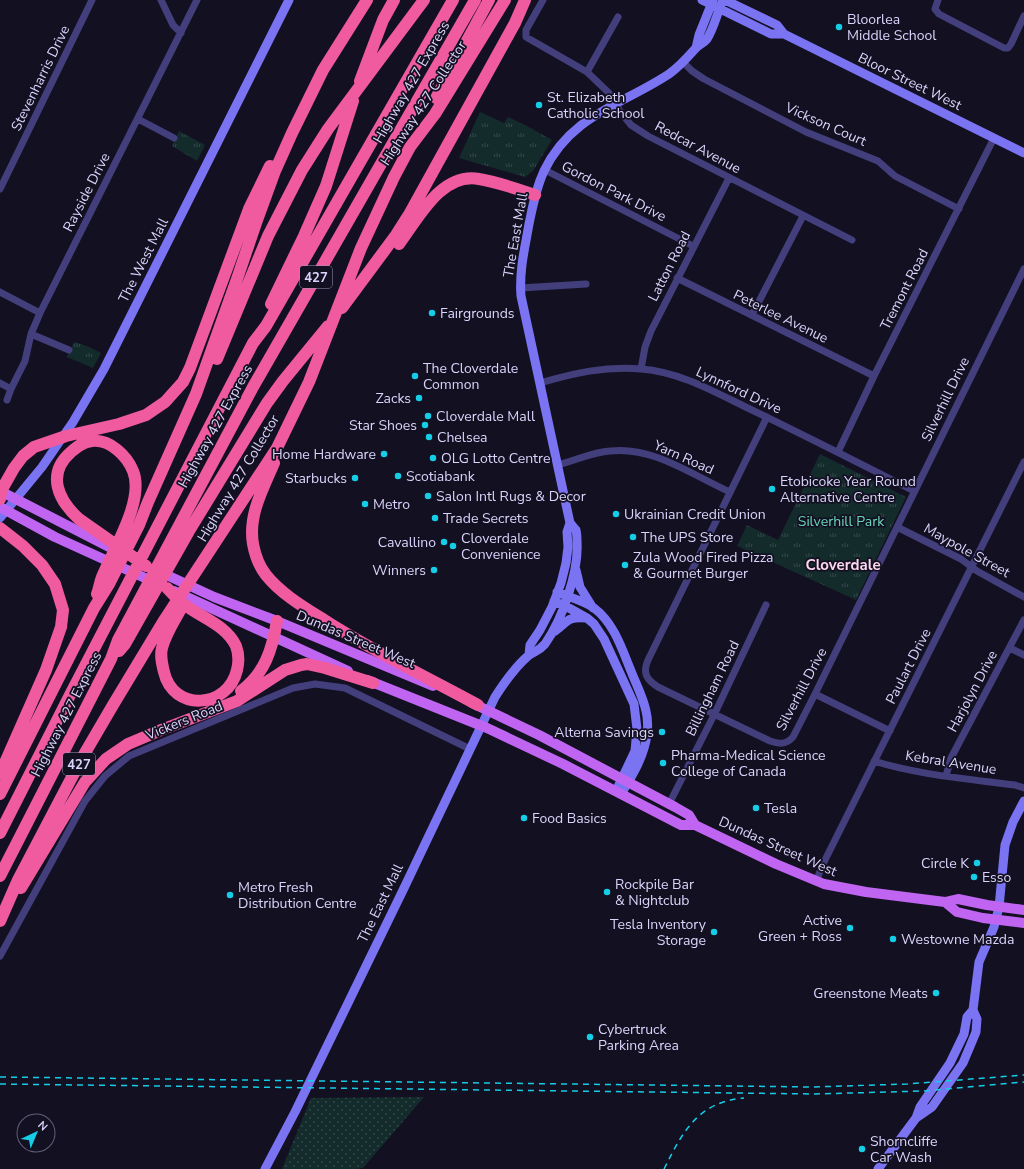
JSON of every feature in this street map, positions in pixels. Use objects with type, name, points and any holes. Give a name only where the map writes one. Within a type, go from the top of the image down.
[{"type":"highway","points":[[139,525],[196,394],[275,171],[323,70],[367,0]]},
{"type":"highway","points":[[254,343],[262,322],[304,236],[326,186],[363,71],[383,20],[394,0]]},
{"type":"highway","points":[[126,538],[139,525],[152,504],[198,402],[268,236],[302,170],[328,129],[424,0]]},
{"type":"highway","name":"Highway 427 Express","points":[[0,833],[70,695],[254,343],[266,326],[453,0]]},
{"type":"highway","name":"Highway 427 Express","points":[[0,876],[111,659],[125,644],[162,556],[253,387],[474,0]]},
{"type":"highway","points":[[410,147],[489,0]]},
{"type":"highway","name":"Highway 427 Collector","points":[[167,624],[208,555],[277,448],[309,382],[361,248],[381,203],[410,147],[435,114],[505,0]]},
{"type":"highway","points":[[142,603],[175,556],[274,391],[348,301],[396,235],[424,190],[515,23],[525,0]]},
{"type":"highway","points":[[0,494],[14,468],[23,456],[34,447],[66,436],[119,424],[146,415],[165,402],[179,387],[196,355],[249,209],[278,152],[292,133]]},
{"type":"highway","points":[[348,301],[366,287],[434,197],[454,182],[462,179],[478,178],[535,195]]},
{"type":"highway","points":[[299,404],[281,449],[257,501],[253,515],[252,530],[254,550],[260,565],[284,593],[354,638],[478,705]]},
{"type":"highway","points":[[0,794],[94,608],[105,581],[126,538],[136,489],[134,474],[130,462],[109,444],[92,441],[78,446],[66,456],[59,466],[56,482],[63,502],[79,519],[146,566]]},
{"type":"highway","points":[[0,528],[23,546],[42,565],[55,584],[63,610],[60,627],[46,670],[0,774]]},
{"type":"highway","points":[[167,588],[185,605],[222,629],[236,645],[238,665],[232,684],[218,696],[208,700],[192,700],[176,694],[165,679],[161,662],[167,624]]},
{"type":"highway","points":[[214,710],[252,683],[260,672],[266,662],[274,637],[277,621]]},
{"type":"highway","name":"427","points":[[2,916],[18,880],[82,758],[112,705],[167,624]]},
{"type":"highway","points":[[2,916],[25,883],[85,782],[106,759],[128,744],[237,701],[285,670],[301,665],[307,664],[319,666],[373,683]]},
{"type":"main road","name":"The West Mall","points":[[0,518],[42,467],[73,422],[105,367],[289,0]]},
{"type":"main road","name":"Bloor Street West","points":[[702,0],[718,3],[771,34],[784,34],[1024,153]]},
{"type":"main road","name":"The East Mall","points":[[265,1169],[302,1098],[495,697],[513,672],[529,655],[538,651],[552,633],[568,596],[576,567],[576,531],[570,523],[520,296],[524,250],[535,195],[545,170],[556,152],[569,136],[587,121],[671,73],[706,40],[718,3]]},
{"type":"main road","name":"Dundas Street West","points":[[0,494],[146,566],[214,597],[277,621],[496,713],[539,734],[689,815],[695,824]]},
{"type":"main road","name":"Dundas Street West","points":[[0,507],[54,537],[373,683],[487,728],[557,761],[681,825],[695,824],[816,882],[839,888],[945,902],[958,899],[1024,910]]},
{"type":"main road","name":"The East Mall","points":[[529,655],[530,645],[540,630],[558,592],[566,563],[568,547],[567,532],[570,523]]},
{"type":"main road","points":[[576,567],[580,587],[594,608],[608,622],[616,636],[639,688],[646,711],[648,723],[647,736],[642,757],[618,792]]},
{"type":"main road","points":[[558,592],[594,608]]},
{"type":"main road","points":[[554,601],[587,618],[594,624],[604,639],[634,704],[637,729],[634,751],[625,781]]},
{"type":"main road","points":[[552,633],[567,620],[578,617],[587,618]]},
{"type":"main road","points":[[878,1169],[916,1118],[932,1107],[963,1063],[976,1032],[977,1019],[973,1010],[979,962],[996,920],[999,907],[1005,845],[1013,822],[1024,801]]},
{"type":"main road","name":"Dundas Street West","points":[[945,902],[957,912],[1024,924]]},
{"type":"street","name":"Stevenharris Drive","points":[[0,189],[92,0]]},
{"type":"street","points":[[161,0],[173,25],[181,33]]},
{"type":"street","name":"Rayside Drive","points":[[7,400],[25,361],[31,334],[40,312],[197,0]]},
{"type":"street","name":"Redcar Avenue","points":[[543,0],[525,32],[526,37],[587,72],[610,94],[615,104],[627,120],[638,130],[852,240]]},
{"type":"street","points":[[938,0],[935,10],[940,14],[1004,48],[1008,48],[1011,44],[1024,16]]},
{"type":"street","points":[[587,72],[618,17]]},
{"type":"street","name":"Vickson Court","points":[[683,62],[692,71],[704,79],[806,132],[878,161],[896,176],[959,209]]},
{"type":"street","points":[[138,119],[174,138]]},
{"type":"street","name":"Tremont Road","points":[[838,452],[874,376],[994,138]]},
{"type":"street","name":"Gordon Park Drive","points":[[545,170],[693,246]]},
{"type":"street","name":"Latton Road","points":[[641,369],[649,335],[693,246],[729,178]]},
{"type":"street","points":[[752,315],[803,216]]},
{"type":"street","name":"Silverhill Drive","points":[[767,417],[651,653],[645,669],[647,678],[651,683],[714,715],[770,741],[782,744],[788,742],[793,737],[815,694],[1024,269]]},
{"type":"street","name":"Peterlee Avenue","points":[[677,278],[874,376]]},
{"type":"street","points":[[520,288],[586,284]]},
{"type":"street","points":[[0,292],[40,312]]},
{"type":"street","points":[[31,334],[69,350]]},
{"type":"street","name":"Lynnford Drive","points":[[540,383],[601,368],[641,369],[662,372],[680,377],[767,417],[914,491]]},
{"type":"street","points":[[0,383],[11,389]]},
{"type":"street","name":"Yarn Road","points":[[557,465],[607,451],[624,450],[637,452],[663,460],[730,492]]},
{"type":"street","name":"Paulart Drive","points":[[816,882],[822,866],[874,761],[1024,462]]},
{"type":"street","name":"Maypole Street","points":[[897,527],[961,559],[1024,597]]},
{"type":"street","name":"Billingham Road","points":[[669,804],[714,715],[766,605]]},
{"type":"street","name":"Harjolyn Drive","points":[[946,776],[951,758],[1024,620]]},
{"type":"street","points":[[1010,648],[1024,655]]},
{"type":"street","name":"Vickers Road","points":[[0,956],[85,801],[105,776],[129,756],[294,688],[315,684],[344,688],[470,749]]},
{"type":"street","points":[[815,694],[890,731]]},
{"type":"street","name":"Kebral Avenue","points":[[874,761],[885,765],[946,776],[1015,785],[1024,788]]},
{"type":"green space","points":[[480,112],[504,123],[508,117],[552,140],[533,171],[525,177],[459,158]]},
{"type":"green space","points":[[179,131],[205,145],[197,161],[172,146]]},
{"type":"green space","points":[[74,342],[87,346],[101,353],[93,368],[67,357]]},
{"type":"green space","name":"Silverhill Park","points":[[820,454],[906,497],[856,600],[737,546],[747,525],[778,540]]},
{"type":"green space","points":[[819,483],[840,495],[838,508],[831,515],[820,516],[809,510]]},
{"type":"green space","points":[[424,1097],[363,1168],[282,1169],[311,1098]]},
{"type":"railway","points":[[0,1077],[813,1087],[907,1084],[1024,1075]]},
{"type":"railway","points":[[0,1084],[815,1094],[923,1091],[1024,1082]]},
{"type":"railway","points":[[664,1169],[678,1142],[703,1112],[715,1105],[744,1098]]},
{"type":"place","name":"Bloorlea Middle School","points":[[839,27]]},
{"type":"place","name":"St. Elizabeth Catholic School","points":[[539,105]]},
{"type":"place","name":"Fairgrounds","points":[[432,313]]},
{"type":"place","name":"The Cloverdale Common","points":[[415,376]]},
{"type":"place","name":"Zacks","points":[[419,398]]},
{"type":"place","name":"Cloverdale Mall","points":[[428,416]]},
{"type":"place","name":"Star Shoes","points":[[425,425]]},
{"type":"place","name":"Chelsea","points":[[429,437]]},
{"type":"place","name":"Home Hardware","points":[[384,454]]},
{"type":"place","name":"OLG Lotto Centre","points":[[433,458]]},
{"type":"place","name":"Scotiabank","points":[[398,476]]},
{"type":"place","name":"Starbucks","points":[[355,478]]},
{"type":"place","name":"Etobicoke Year Round Alternative Centre","points":[[772,489]]},
{"type":"place","name":"Salon Intl Rugs & Decor","points":[[428,496]]},
{"type":"place","name":"Metro","points":[[365,504]]},
{"type":"place","name":"Ukrainian Credit Union","points":[[616,514]]},
{"type":"place","name":"Trade Secrets","points":[[435,518]]},
{"type":"place","name":"The UPS Store","points":[[633,537]]},
{"type":"place","name":"Cavallino","points":[[444,542]]},
{"type":"place","name":"Cloverdale Convenience","points":[[453,546]]},
{"type":"place","name":"Zula Wood Fired Pizza & Gourmet Burger","points":[[625,565]]},
{"type":"place","name":"Winners","points":[[434,570]]},
{"type":"place","name":"Alterna Savings","points":[[662,732]]},
{"type":"place","name":"Pharma-Medical Science College of Canada","points":[[663,763]]},
{"type":"place","name":"Tesla","points":[[756,808]]},
{"type":"place","name":"Food Basics","points":[[524,818]]},
{"type":"place","name":"Circle K","points":[[977,863]]},
{"type":"place","name":"Esso","points":[[974,877]]},
{"type":"place","name":"Rockpile Bar & Nightclub","points":[[607,892]]},
{"type":"place","name":"Metro Fresh Distribution Centre","points":[[230,895]]},
{"type":"place","name":"Active Green + Ross","points":[[850,928]]},
{"type":"place","name":"Tesla Inventory Storage","points":[[714,932]]},
{"type":"place","name":"Westowne Mazda","points":[[893,939]]},
{"type":"place","name":"Greenstone Meats","points":[[936,993]]},
{"type":"place","name":"Cybertruck Parking Area","points":[[590,1037]]},
{"type":"place","name":"Shorncliffe Car Wash","points":[[862,1149]]},
{"type":"district","name":"Cloverdale","points":[[843,565]]}]
